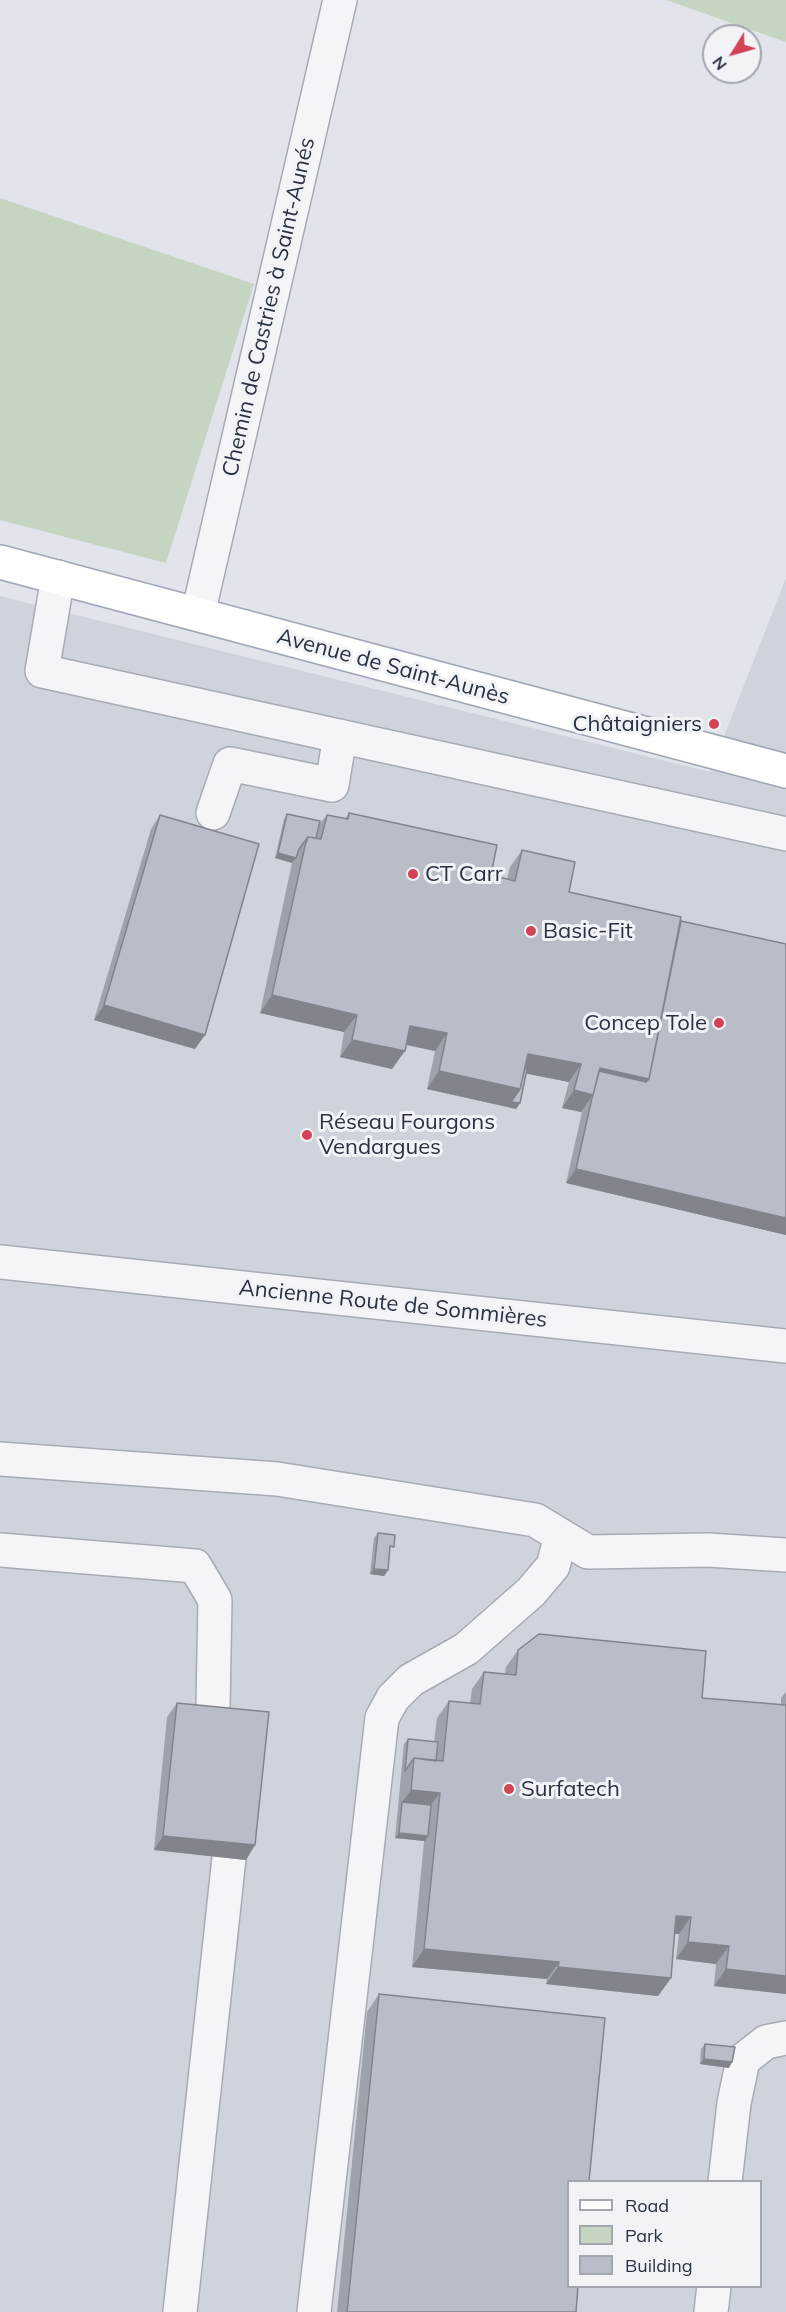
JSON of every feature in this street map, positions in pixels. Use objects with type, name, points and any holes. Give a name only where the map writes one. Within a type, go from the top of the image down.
[{"type":"main road","name":"Avenue de Saint-Aunès","points":[[0,562],[786,771]]},
{"type":"street","name":"Chemin de Castries à Saint-Aunés","points":[[198,614],[340,0]]},
{"type":"street","points":[[58,577],[42,671],[786,834]]},
{"type":"street","points":[[213,813],[230,764],[332,785],[340,736]]},
{"type":"street","name":"Ancienne Route de Sommières","points":[[0,1262],[786,1346]]},
{"type":"street","points":[[0,1459],[277,1479],[534,1520],[588,1552],[708,1550],[786,1555]]},
{"type":"street","points":[[314,2312],[382,1718],[393,1698],[411,1680],[466,1649],[531,1592],[553,1566],[561,1536]]},
{"type":"street","points":[[0,1550],[195,1566],[215,1600],[213,1705]]},
{"type":"street","points":[[180,2312],[229,1858]]},
{"type":"street","points":[[725,2180],[734,2103],[743,2060],[766,2042],[786,2038]]},
{"type":"street","points":[[711,2312],[714,2288]]},
{"type":"shaded area","points":[[786,578],[786,2312],[0,2312],[0,596],[710,772]]},
{"type":"green space","points":[[666,0],[786,0],[786,42],[762,34],[762,24],[735,24]]},
{"type":"green space","points":[[0,198],[254,284],[166,563],[0,520]]},
{"type":"building","points":[[349,813],[497,845],[491,875],[515,881],[522,850],[575,862],[569,892],[681,917],[649,1079],[600,1068],[593,1095],[574,1090],[581,1064],[528,1054],[520,1089],[439,1071],[447,1033],[410,1026],[405,1051],[352,1040],[357,1015],[272,995],[308,837],[321,839],[327,815],[348,819]]},
{"type":"building","points":[[287,814],[320,821],[316,838],[308,837],[299,849],[296,858],[278,853]]},
{"type":"building","points":[[160,815],[259,844],[205,1035],[104,1005]]},
{"type":"building","name":"Concep Tole","points":[[681,921],[786,944],[786,1218],[576,1169],[599,1071],[646,1082],[649,1079]]},
{"type":"building","points":[[525,1068],[527,1069],[520,1103],[511,1102],[520,1089]]},
{"type":"building","points":[[378,1533],[395,1535],[394,1547],[390,1546],[388,1570],[374,1569]]},
{"type":"building","points":[[539,1634],[706,1651],[702,1698],[786,1705],[786,1976],[726,1969],[729,1946],[688,1942],[691,1917],[676,1916],[671,1978],[558,1967],[559,1962],[424,1949],[440,1793],[411,1790],[414,1758],[443,1761],[449,1701],[480,1704],[484,1672],[516,1675],[518,1650]]},
{"type":"building","points":[[177,1703],[269,1712],[255,1845],[163,1836]]},
{"type":"building","points":[[408,1739],[438,1742],[436,1761],[414,1758],[405,1771]]},
{"type":"building","points":[[402,1802],[431,1805],[428,1836],[399,1833]]},
{"type":"building","points":[[379,1994],[605,2018],[589,2180],[567,2180],[567,2288],[578,2288],[576,2312],[347,2312]]},
{"type":"building","points":[[705,2044],[735,2047],[732,2062],[704,2059]]},
{"type":"place","name":"Châtaigniers","points":[[714,724]]},
{"type":"place","name":"CT Carr","points":[[413,874]]},
{"type":"place","name":"Basic-Fit","points":[[531,931]]},
{"type":"place","name":"Concep Tole","points":[[719,1023]]},
{"type":"place","name":"Réseau Fourgons Vendargues","points":[[307,1135]]},
{"type":"place","name":"Surfatech","points":[[509,1789]]}]
